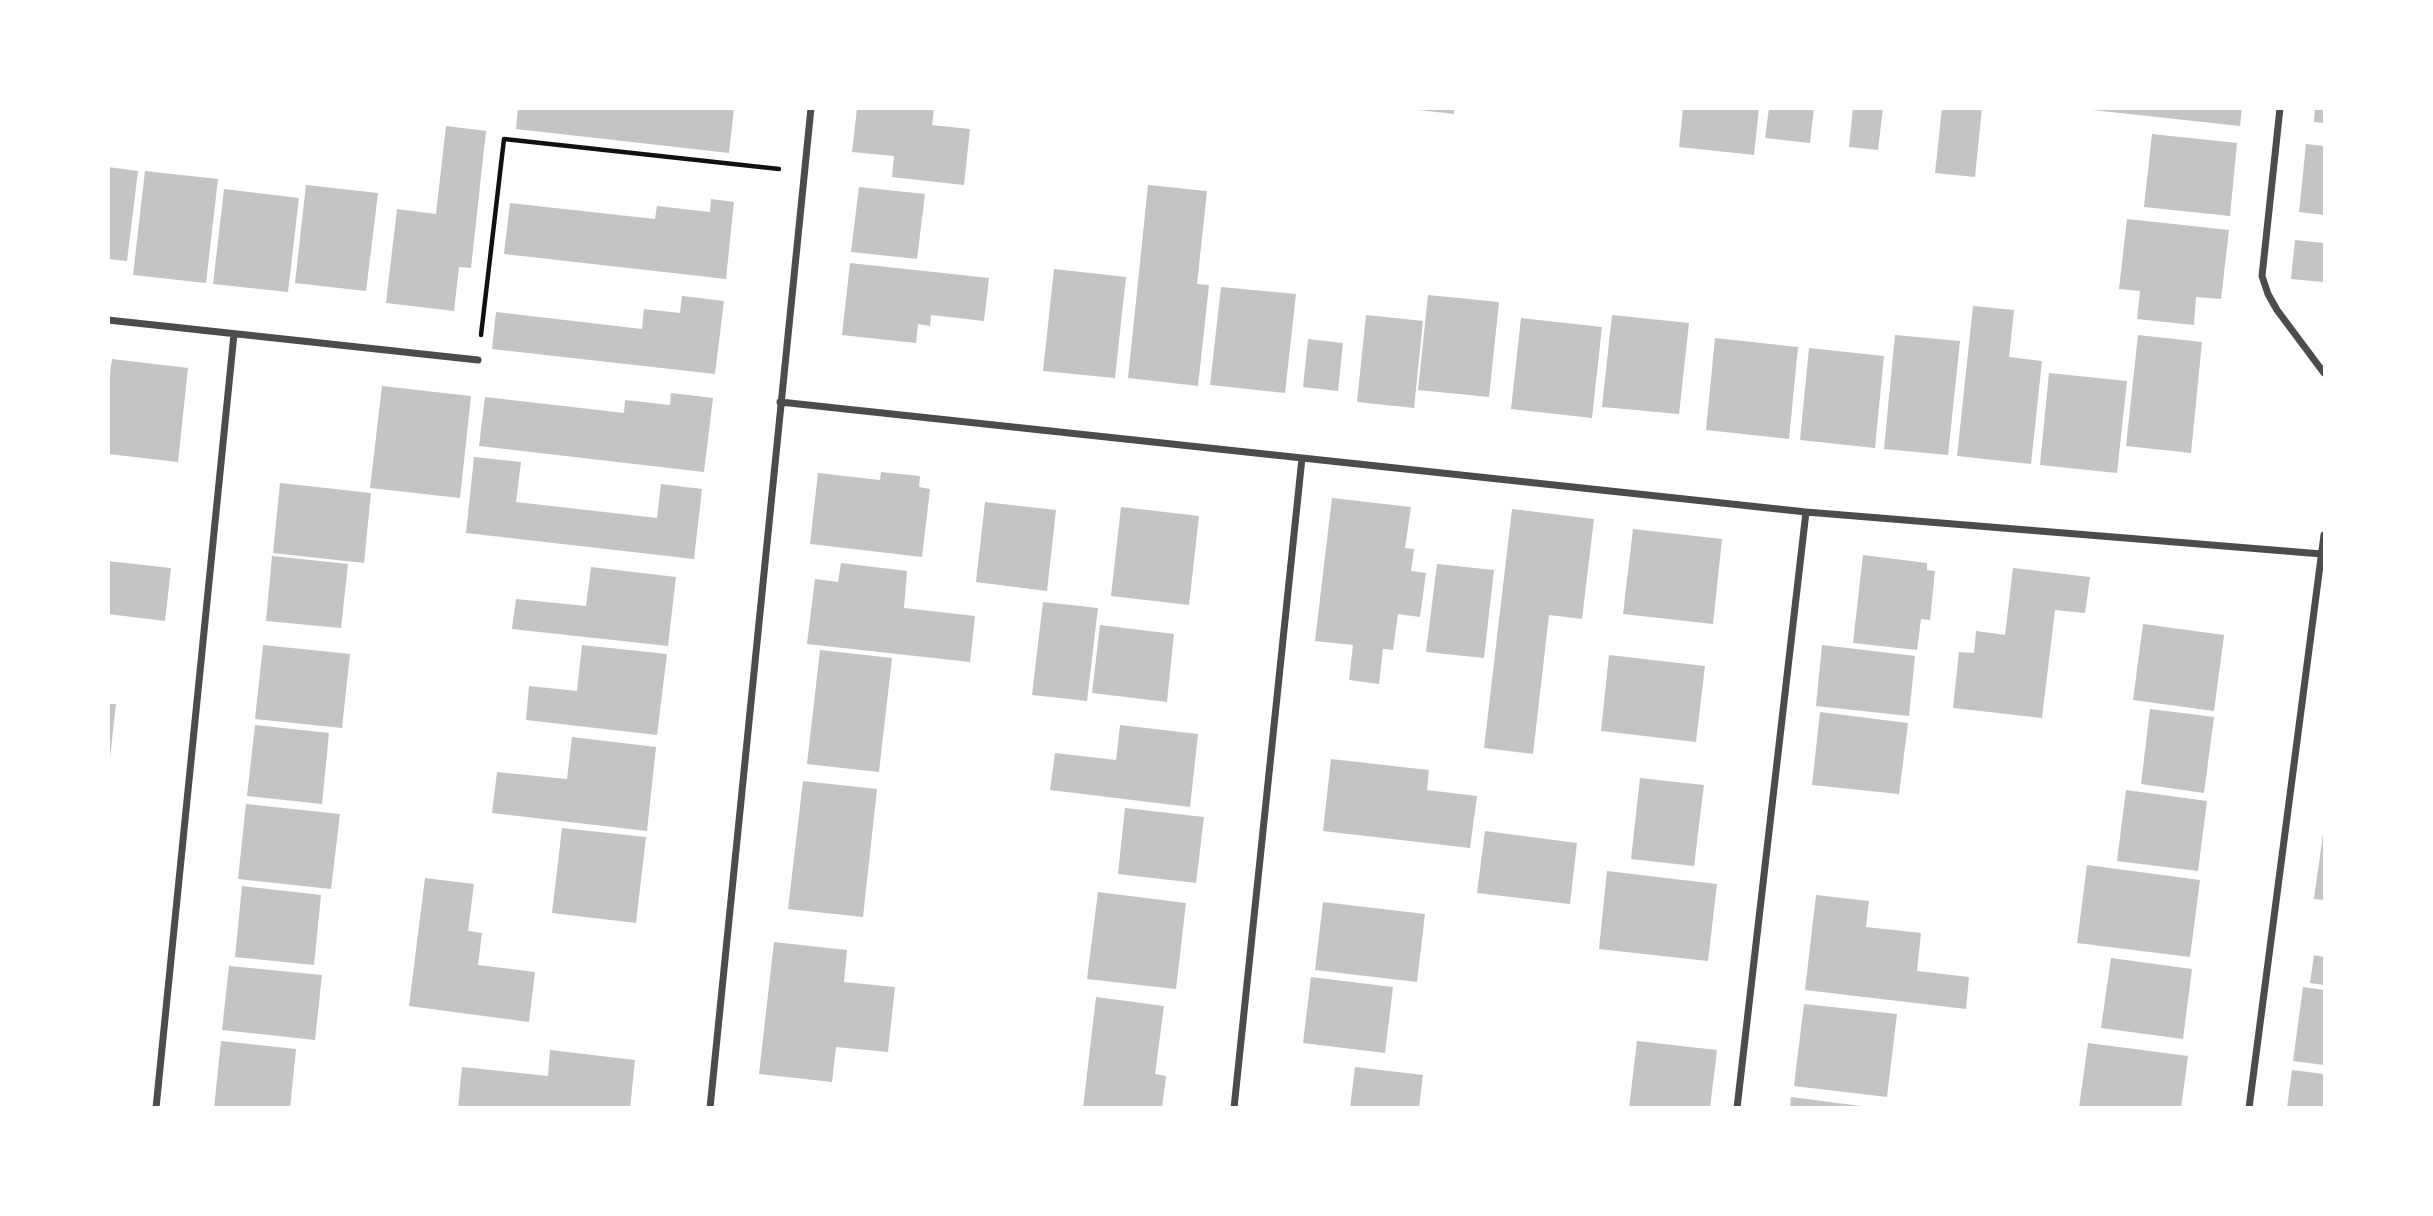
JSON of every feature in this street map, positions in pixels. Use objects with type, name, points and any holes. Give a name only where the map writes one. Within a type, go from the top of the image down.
[{"type":"street","points":[[710,1108],[811,108]]},
{"type":"street","points":[[2280,108],[2262,276],[2277,310],[2325,373]]},
{"type":"street","points":[[108,320],[478,360]]},
{"type":"street","points":[[156,1108],[234,334]]},
{"type":"street","points":[[780,402],[1806,512],[2322,554]]},
{"type":"street","points":[[1234,1108],[1303,458]]},
{"type":"street","points":[[1737,1108],[1806,512]]},
{"type":"street","points":[[2249,1108],[2325,535]]},
{"type":"path","points":[[478,360],[504,139],[803,171]]},
{"type":"building","points":[[518,108],[734,108],[729,153],[516,129]]},
{"type":"building","points":[[857,108],[934,108],[932,125],[970,129],[964,185],[892,177],[894,156],[852,152]]},
{"type":"building","points":[[1454,108],[1454,114],[1419,110]]},
{"type":"building","points":[[1683,108],[1759,108],[1754,155],[1679,147]]},
{"type":"building","points":[[1769,108],[1814,108],[1810,143],[1765,138]]},
{"type":"building","points":[[1853,108],[1883,108],[1878,150],[1849,147]]},
{"type":"building","points":[[1942,108],[1982,108],[1975,177],[1935,173]]},
{"type":"building","points":[[2092,108],[2242,108],[2240,126]]},
{"type":"building","points":[[2315,108],[2324,108],[2324,123],[2314,122]]},
{"type":"building","points":[[446,126],[486,131],[471,268],[459,267],[454,311],[386,303],[397,209],[436,214]]},
{"type":"building","points":[[2152,134],[2237,143],[2230,216],[2144,207]]},
{"type":"building","points":[[2306,144],[2324,146],[2324,215],[2299,212]]},
{"type":"building","points":[[108,167],[138,171],[127,261],[108,259]]},
{"type":"building","points":[[145,171],[218,179],[206,283],[133,275]]},
{"type":"building","points":[[306,185],[378,193],[366,291],[295,283]]},
{"type":"building","points":[[1148,185],[1207,191],[1197,284],[1209,285],[1198,386],[1128,378]]},
{"type":"building","points":[[859,187],[925,194],[917,259],[851,252]]},
{"type":"building","points":[[224,189],[299,198],[288,292],[213,284]]},
{"type":"building","points":[[711,199],[734,202],[726,279],[504,254],[510,203],[655,219],[657,206],[710,212]]},
{"type":"building","points":[[2127,219],[2229,230],[2221,299],[2196,297],[2194,325],[2137,319],[2140,291],[2119,289]]},
{"type":"building","points":[[2295,240],[2324,243],[2324,282],[2291,279]]},
{"type":"building","points":[[850,263],[989,278],[984,321],[931,315],[930,326],[918,324],[916,343],[842,335]]},
{"type":"building","points":[[1054,269],[1126,277],[1115,378],[1043,371]]},
{"type":"building","points":[[1221,287],[1296,294],[1285,393],[1210,385]]},
{"type":"building","points":[[1428,295],[1499,302],[1489,397],[1418,390]]},
{"type":"building","points":[[682,296],[724,301],[715,374],[492,349],[496,312],[642,329],[644,309],[680,313]]},
{"type":"building","points":[[1973,306],[2014,310],[2009,357],[2042,361],[2031,464],[1957,456]]},
{"type":"building","points":[[1366,315],[1423,321],[1414,408],[1357,402]]},
{"type":"building","points":[[1612,315],[1689,323],[1679,414],[1602,407]]},
{"type":"building","points":[[1521,318],[1602,327],[1592,418],[1511,409]]},
{"type":"building","points":[[1895,335],[1960,341],[1948,455],[1884,449]]},
{"type":"building","points":[[2138,335],[2202,342],[2191,453],[2126,446]]},
{"type":"building","points":[[1715,338],[1798,347],[1789,439],[1706,430]]},
{"type":"building","points":[[1308,339],[1343,343],[1338,391],[1303,387]]},
{"type":"building","points":[[1809,348],[1884,356],[1875,448],[1800,440]]},
{"type":"building","points":[[112,359],[188,368],[178,462],[108,454],[108,387]]},
{"type":"building","points":[[2049,373],[2127,381],[2117,473],[2040,465]]},
{"type":"building","points":[[382,386],[471,396],[460,498],[370,488]]},
{"type":"building","points":[[671,393],[713,398],[704,472],[479,446],[485,397],[624,413],[625,400],[670,405]]},
{"type":"building","points":[[474,457],[521,462],[516,502],[657,518],[661,484],[702,489],[694,559],[466,533]]},
{"type":"building","points":[[881,472],[920,476],[919,487],[930,489],[922,557],[810,544],[818,473],[880,480]]},
{"type":"building","points":[[280,483],[371,493],[364,563],[273,553]]},
{"type":"building","points":[[1332,498],[1411,507],[1405,548],[1414,549],[1411,571],[1426,573],[1420,617],[1398,614],[1393,650],[1383,649],[1379,684],[1349,680],[1353,645],[1315,641]]},
{"type":"building","points":[[985,502],[1056,510],[1047,591],[976,582]]},
{"type":"building","points":[[1121,507],[1199,516],[1189,605],[1111,596]]},
{"type":"building","points":[[1512,509],[1594,519],[1582,619],[1549,615],[1533,754],[1484,748]]},
{"type":"building","points":[[1633,529],[1722,539],[1713,624],[1623,614]]},
{"type":"building","points":[[1863,555],[1927,563],[1927,570],[1935,571],[1930,620],[1921,619],[1917,650],[1853,643]]},
{"type":"building","points":[[272,556],[348,564],[341,628],[266,621]]},
{"type":"building","points":[[108,561],[171,568],[165,621],[108,614]]},
{"type":"building","points":[[841,563],[907,571],[904,608],[975,616],[970,662],[807,644],[815,579],[838,582]]},
{"type":"building","points":[[1437,564],[1494,570],[1484,658],[1426,652]]},
{"type":"building","points":[[591,567],[676,577],[668,646],[512,629],[516,599],[586,606]]},
{"type":"building","points":[[2013,568],[2090,577],[2085,613],[2055,610],[2042,718],[1953,708],[1959,652],[1974,653],[1976,631],[2005,635]]},
{"type":"building","points":[[1043,602],[1098,608],[1087,701],[1032,695]]},
{"type":"building","points":[[2143,624],[2224,635],[2214,711],[2133,700]]},
{"type":"building","points":[[1100,625],[1174,634],[1167,702],[1092,693]]},
{"type":"building","points":[[263,645],[350,654],[342,728],[255,719]]},
{"type":"building","points":[[582,645],[667,654],[657,735],[526,720],[529,686],[577,691]]},
{"type":"building","points":[[1822,645],[1915,656],[1909,716],[1816,706]]},
{"type":"building","points":[[820,650],[892,658],[879,772],[807,764]]},
{"type":"building","points":[[1609,655],[1705,666],[1696,742],[1601,731]]},
{"type":"building","points":[[108,704],[116,704],[110,758],[108,758]]},
{"type":"building","points":[[2150,709],[2214,717],[2204,793],[2141,784]]},
{"type":"building","points":[[1820,712],[1908,723],[1899,794],[1812,785]]},
{"type":"building","points":[[255,725],[329,733],[322,804],[247,796]]},
{"type":"building","points":[[1120,725],[1198,734],[1190,807],[1050,790],[1055,753],[1116,760]]},
{"type":"building","points":[[572,737],[656,747],[647,831],[492,813],[497,772],[567,779]]},
{"type":"building","points":[[1331,759],[1429,770],[1427,790],[1477,796],[1470,848],[1323,831]]},
{"type":"building","points":[[1640,778],[1704,785],[1694,866],[1631,859]]},
{"type":"building","points":[[803,781],[877,789],[863,917],[788,909]]},
{"type":"building","points":[[2126,790],[2207,801],[2198,871],[2117,861]]},
{"type":"building","points":[[246,804],[340,814],[331,889],[238,879]]},
{"type":"building","points":[[1125,808],[1204,817],[1196,883],[1118,874]]},
{"type":"building","points":[[562,828],[646,837],[636,923],[552,913]]},
{"type":"building","points":[[1485,831],[1577,843],[1570,904],[1477,893]]},
{"type":"building","points":[[2324,834],[2324,900],[2314,899]]},
{"type":"building","points":[[2087,865],[2200,880],[2190,957],[2077,943]]},
{"type":"building","points":[[1607,871],[1717,884],[1708,961],[1599,949]]},
{"type":"building","points":[[425,878],[474,884],[468,931],[482,933],[478,965],[535,972],[529,1022],[409,1006]]},
{"type":"building","points":[[242,886],[321,895],[314,965],[235,957]]},
{"type":"building","points":[[1098,892],[1186,903],[1176,989],[1087,979]]},
{"type":"building","points":[[1816,895],[1869,901],[1866,927],[1921,933],[1917,971],[1969,977],[1966,1009],[1805,990]]},
{"type":"building","points":[[1323,902],[1425,914],[1417,982],[1315,970]]},
{"type":"building","points":[[774,942],[847,950],[844,982],[895,987],[888,1052],[836,1047],[832,1082],[759,1074]]},
{"type":"building","points":[[2314,955],[2324,957],[2324,985],[2310,983]]},
{"type":"building","points":[[2111,958],[2192,969],[2183,1039],[2101,1028]]},
{"type":"building","points":[[229,966],[322,975],[315,1040],[222,1030]]},
{"type":"building","points":[[1311,977],[1393,987],[1385,1053],[1303,1043]]},
{"type":"building","points":[[2303,987],[2324,990],[2324,1065],[2293,1061]]},
{"type":"building","points":[[1096,997],[1164,1006],[1155,1074],[1166,1076],[1162,1108],[1083,1108]]},
{"type":"building","points":[[1804,1004],[1897,1014],[1887,1097],[1794,1086]]},
{"type":"building","points":[[221,1041],[296,1049],[290,1108],[214,1108]]},
{"type":"building","points":[[1637,1041],[1717,1050],[1710,1108],[1629,1108]]},
{"type":"building","points":[[2088,1043],[2188,1056],[2181,1108],[2079,1108]]},
{"type":"building","points":[[550,1050],[635,1060],[630,1108],[458,1108],[462,1067],[548,1076]]},
{"type":"building","points":[[1355,1067],[1423,1075],[1419,1108],[1350,1108]]},
{"type":"building","points":[[2292,1070],[2324,1074],[2324,1108],[2287,1108]]},
{"type":"building","points":[[1791,1097],[1861,1106],[1861,1108],[1790,1108]]}]
